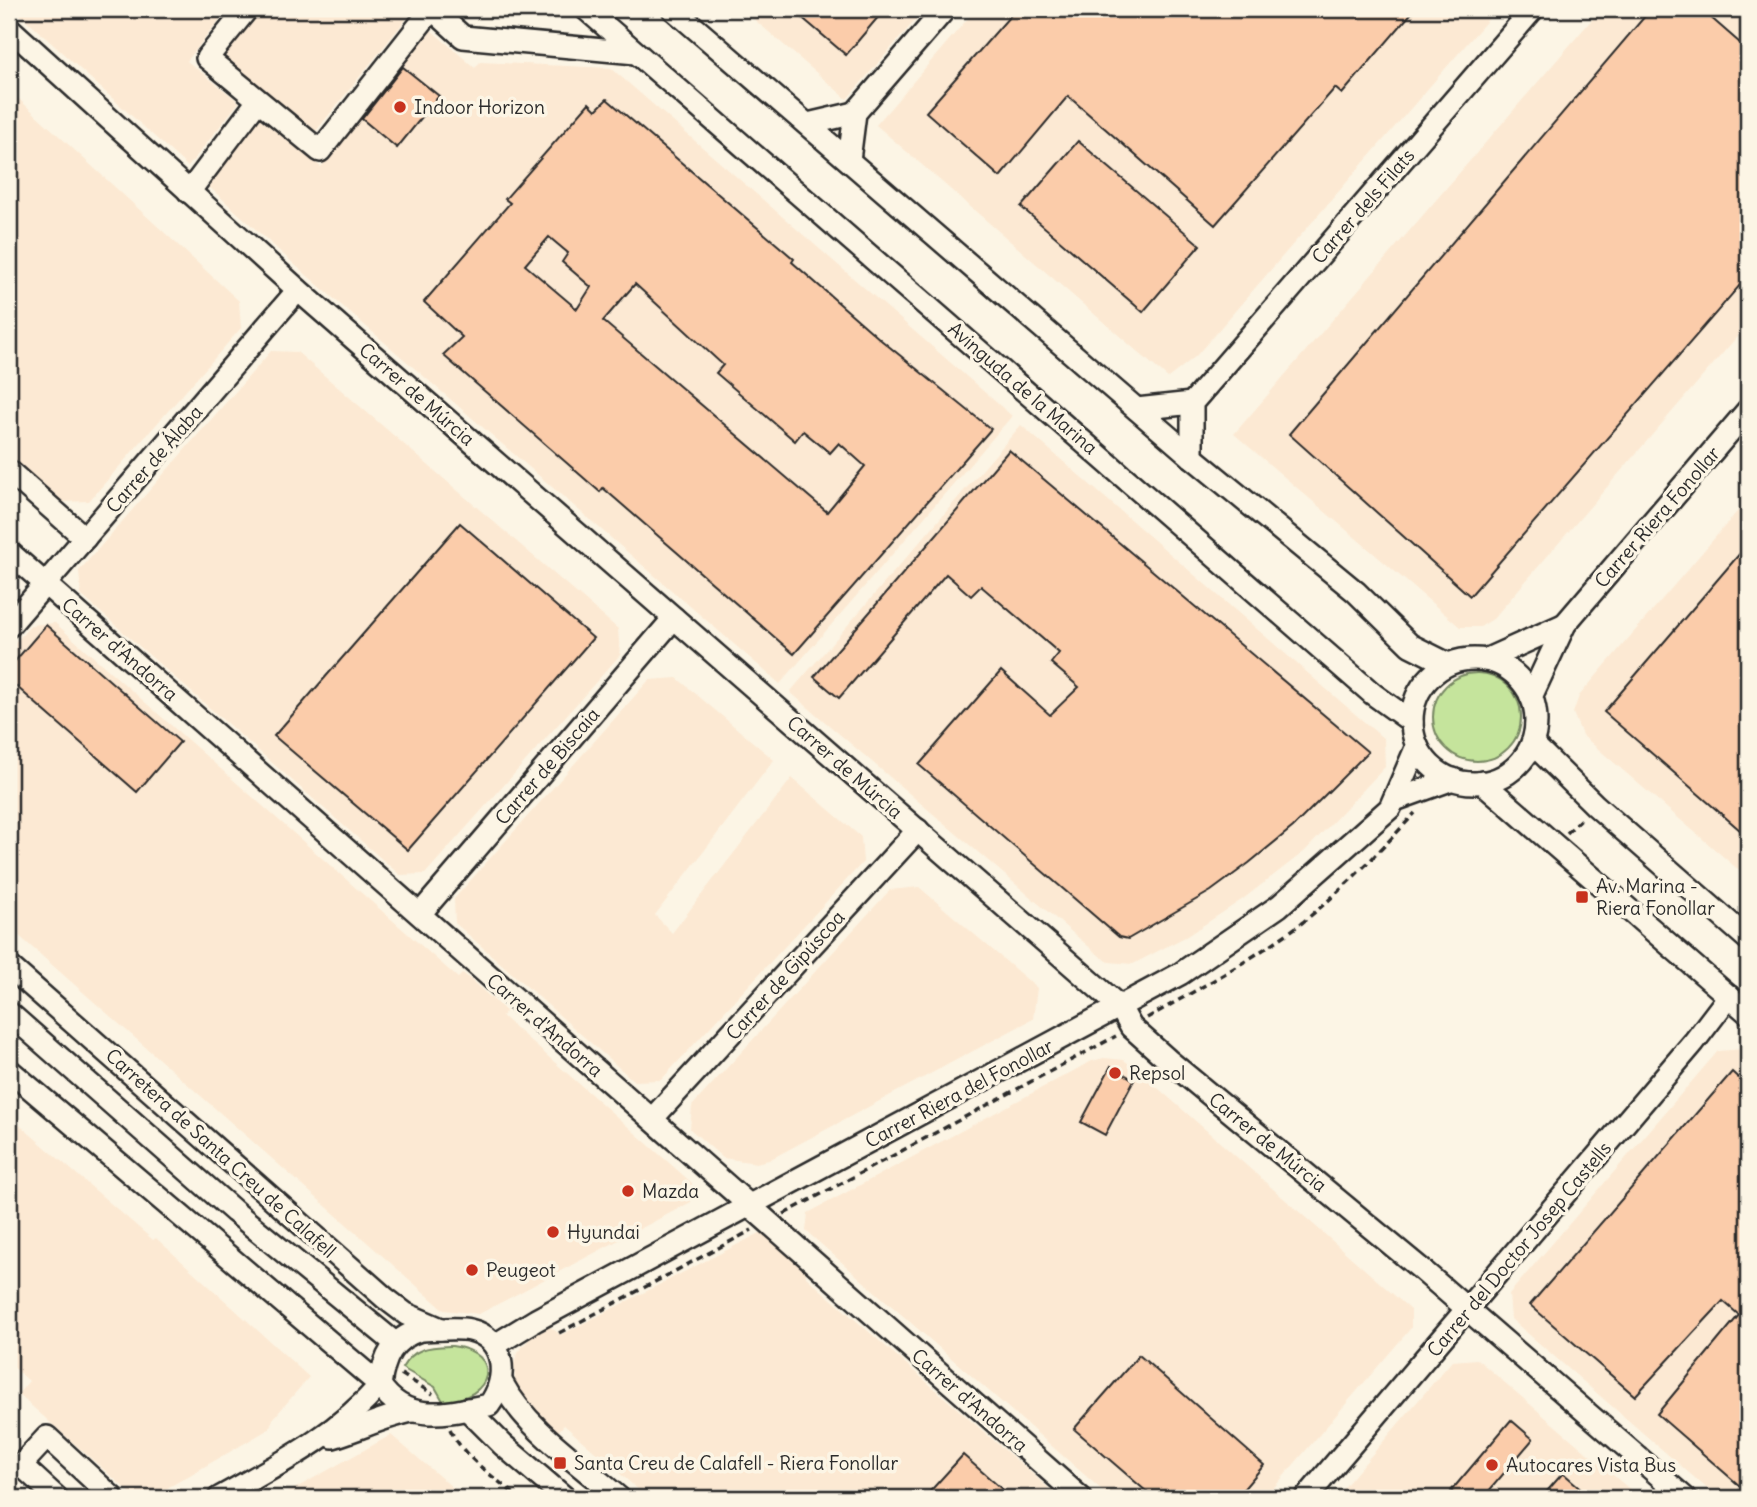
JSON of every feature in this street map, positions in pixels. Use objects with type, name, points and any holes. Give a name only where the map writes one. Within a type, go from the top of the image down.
[{"type":"street","points":[[247,9],[207,58],[257,102],[320,151],[432,9],[463,37],[636,53]]},
{"type":"street","name":"Avinguda de la Marina","points":[[586,9],[1373,694],[1412,722]]},
{"type":"street","points":[[673,9],[1192,457],[1356,592],[1409,645],[1448,664]]},
{"type":"street","points":[[849,160],[855,113],[944,9]]},
{"type":"street","name":"Carrer dels Filats","points":[[1192,402],[1533,9]]},
{"type":"street","name":"Carrer de Múrcia","points":[[9,28],[298,290],[1120,1007],[1131,1027],[1168,1060],[1468,1309],[1685,1498]]},
{"type":"street","points":[[189,192],[257,102]]},
{"type":"street","points":[[808,124],[855,113]]},
{"type":"street","name":"Carrer de Álaba","points":[[9,626],[298,290]]},
{"type":"street","points":[[1137,409],[1192,402],[1192,457]]},
{"type":"street","name":"Carrer Riera Fonollar","points":[[1531,697],[1565,624],[1748,410]]},
{"type":"street","points":[[9,471],[85,538]]},
{"type":"street","name":"Carrer d'Andorra","points":[[9,552],[1081,1498]]},
{"type":"street","name":"Carrer de Biscaia","points":[[419,914],[674,618]]},
{"type":"street","name":"Carrer Riera Fonollar","points":[[1485,660],[1565,624]]},
{"type":"street","points":[[1395,800],[1453,779],[1482,782],[1512,769],[1532,743],[1535,715],[1531,697],[1513,673],[1485,660],[1470,659],[1448,664],[1422,688],[1412,722],[1417,746],[1432,766],[1453,779]]},
{"type":"street","points":[[1532,743],[1595,805],[1748,939]]},
{"type":"street","points":[[1395,800],[1417,746]]},
{"type":"street","points":[[1482,782],[1748,1013]]},
{"type":"street","name":"Carrer Riera del Fonollar","points":[[495,1345],[536,1320],[1180,974],[1279,906],[1395,800]]},
{"type":"street","name":"Carrer de Gipúscoa","points":[[652,1119],[918,830]]},
{"type":"street","name":"Carretera de Santa Creu de Calafell","points":[[9,966],[385,1298],[406,1314],[441,1329]]},
{"type":"street","name":"Carrer del Doctor Josep Castells","points":[[1306,1498],[1694,1042],[1728,996]]},
{"type":"street","name":"Carretera de Santa Creu de Calafell","points":[[9,1013],[235,1212],[361,1318],[395,1343]]},
{"type":"street","points":[[9,1070],[380,1385],[390,1401],[413,1411],[435,1413],[467,1409],[489,1405],[502,1383]]},
{"type":"street","points":[[219,1498],[320,1440],[358,1410],[380,1385],[385,1359],[395,1343],[420,1330],[441,1329],[469,1330],[488,1336],[495,1345],[502,1364],[502,1383],[513,1403],[619,1498]]},
{"type":"street","points":[[467,1409],[503,1445],[565,1498]]},
{"type":"street","points":[[320,1440],[413,1411]]},
{"type":"street","points":[[58,1498],[20,1465],[47,1437],[113,1498]]},
{"type":"path","points":[[1556,845],[1595,805]]},
{"type":"path","points":[[399,1373],[430,1390],[436,1398]]},
{"type":"path","points":[[450,1427],[456,1442],[519,1498]]},
{"type":"path","points":[[485,1468],[489,1462]]},
{"type":"shaded area","points":[[14,9],[228,9],[187,61],[239,102],[188,167]]},
{"type":"shaded area","points":[[262,9],[407,9],[411,13],[316,131],[223,57]]},
{"type":"shaded area","points":[[742,9],[925,9],[847,99]]},
{"type":"shaded area","points":[[976,9],[1497,9],[1196,356],[1168,378],[876,125]]},
{"type":"shaded area","points":[[1601,9],[1744,9],[1748,13],[1748,324],[1493,619],[1480,627],[1460,627],[1234,434]]},
{"type":"shaded area","points":[[431,30],[475,68],[480,62],[611,68],[1012,416],[780,684],[295,265],[206,184],[259,118],[321,167]]},
{"type":"shaded area","points":[[9,90],[239,301],[241,328],[89,501],[63,502],[9,455]]},
{"type":"shaded area","points":[[271,351],[297,352],[618,629],[620,655],[425,874],[400,875],[81,595],[79,571]]},
{"type":"shaded area","points":[[1021,425],[1384,739],[1385,767],[1305,851],[1243,899],[1187,936],[1133,964],[1109,962],[1101,957],[790,692]]},
{"type":"shaded area","points":[[1748,499],[1748,878],[1582,735],[1573,713],[1579,696]]},
{"type":"shaded area","points":[[55,623],[458,978],[463,973],[506,1011],[502,1016],[692,1183],[691,1202],[479,1314],[444,1310],[9,927],[9,650],[31,625]]},
{"type":"shaded area","points":[[677,678],[774,760],[655,915],[672,933],[792,778],[861,837],[863,862],[661,1080],[634,1081],[455,923],[454,899],[649,680]]},
{"type":"shaded area","points":[[919,887],[1037,988],[1033,1019],[769,1160],[756,1163],[723,1158],[690,1129],[692,1106],[890,890]]},
{"type":"shaded area","points":[[1744,1049],[1748,1053],[1748,1498],[1718,1498],[1511,1319],[1509,1294],[1718,1051]]},
{"type":"shaded area","points":[[1104,1058],[1124,1060],[1411,1310],[1411,1328],[1265,1498],[1111,1498],[806,1231],[808,1213],[1092,1061]]},
{"type":"shaded area","points":[[9,1116],[153,1240],[156,1238],[309,1377],[273,1419],[269,1429],[152,1497],[136,1498],[18,1394],[29,1381],[9,1363]]},
{"type":"shaded area","points":[[760,1233],[770,1236],[805,1268],[806,1277],[1060,1498],[648,1498],[564,1425],[554,1436],[516,1394],[514,1364],[517,1353],[533,1335],[549,1326],[561,1335]]},
{"type":"shaded area","points":[[1477,1359],[1640,1498],[1335,1498],[1452,1361]]},
{"type":"shaded area","points":[[391,1435],[459,1493],[457,1498],[278,1498]]},
{"type":"green space","points":[[1477,673],[1502,680],[1514,692],[1521,717],[1514,742],[1502,754],[1477,761],[1452,754],[1440,742],[1433,717],[1440,692],[1452,680]]},
{"type":"green space","points":[[452,1346],[469,1350],[480,1357],[486,1375],[482,1385],[473,1393],[460,1399],[443,1401],[435,1387],[402,1368],[417,1352]]},
{"type":"building","points":[[792,9],[885,9],[846,55]]},
{"type":"building","points":[[1016,9],[1415,9],[1342,94],[1335,88],[1215,225],[1068,96],[1000,177],[926,112]]},
{"type":"building","points":[[1651,9],[1701,9],[1748,50],[1748,276],[1470,596],[1289,434]]},
{"type":"building","name":"Indoor Horizon","points":[[403,67],[439,96],[397,148],[362,119]]},
{"type":"building","points":[[607,99],[794,259],[792,262],[881,340],[991,429],[794,654],[603,488],[600,492],[443,355],[462,337],[424,302],[510,203],[505,199],[589,103],[596,110]],"holes":[[[549,237],[568,253],[562,262],[591,287],[577,309],[525,265]],[[635,284],[723,365],[716,373],[795,441],[803,431],[830,453],[839,443],[865,466],[827,512],[603,321]]]},
{"type":"building","points":[[1078,141],[1200,245],[1143,312],[1021,207]]},
{"type":"building","points":[[1009,450],[1368,752],[1293,827],[1249,863],[1211,891],[1128,939],[1119,937],[919,765],[1001,671],[1050,715],[1079,687],[1051,663],[1059,653],[981,586],[971,596],[946,574],[839,698],[814,677]]},
{"type":"building","points":[[460,523],[593,638],[408,850],[274,736]]},
{"type":"building","points":[[1748,544],[1748,837],[1604,712]]},
{"type":"building","points":[[46,625],[180,742],[137,792],[9,680],[9,668]]},
{"type":"building","points":[[1111,1066],[1134,1080],[1105,1135],[1081,1122]]},
{"type":"building","points":[[1732,1072],[1748,1087],[1748,1493],[1657,1414],[1739,1315],[1723,1301],[1635,1396],[1530,1305]]},
{"type":"building","points":[[1139,1355],[1264,1465],[1236,1498],[1154,1498],[1074,1429]]},
{"type":"building","name":"Autocares Vista Bus","points":[[1511,1420],[1533,1439],[1483,1498],[1459,1498],[1451,1491]]},
{"type":"building","points":[[963,1455],[1012,1498],[924,1498]]},
{"type":"building","points":[[1563,1473],[1592,1498],[1541,1498]]},
{"type":"place","name":"Indoor Horizon","points":[[400,107]]},
{"type":"place","name":"Av. Marina - Riera Fonollar","points":[[1582,897]]},
{"type":"place","name":"Repsol","points":[[1115,1073]]},
{"type":"place","name":"Mazda","points":[[628,1191]]},
{"type":"place","name":"Hyundai","points":[[553,1232]]},
{"type":"place","name":"Peugeot","points":[[472,1270]]},
{"type":"place","name":"Santa Creu de Calafell - Riera Fonollar","points":[[560,1463]]},
{"type":"place","name":"Autocares Vista Bus","points":[[1492,1465]]}]
